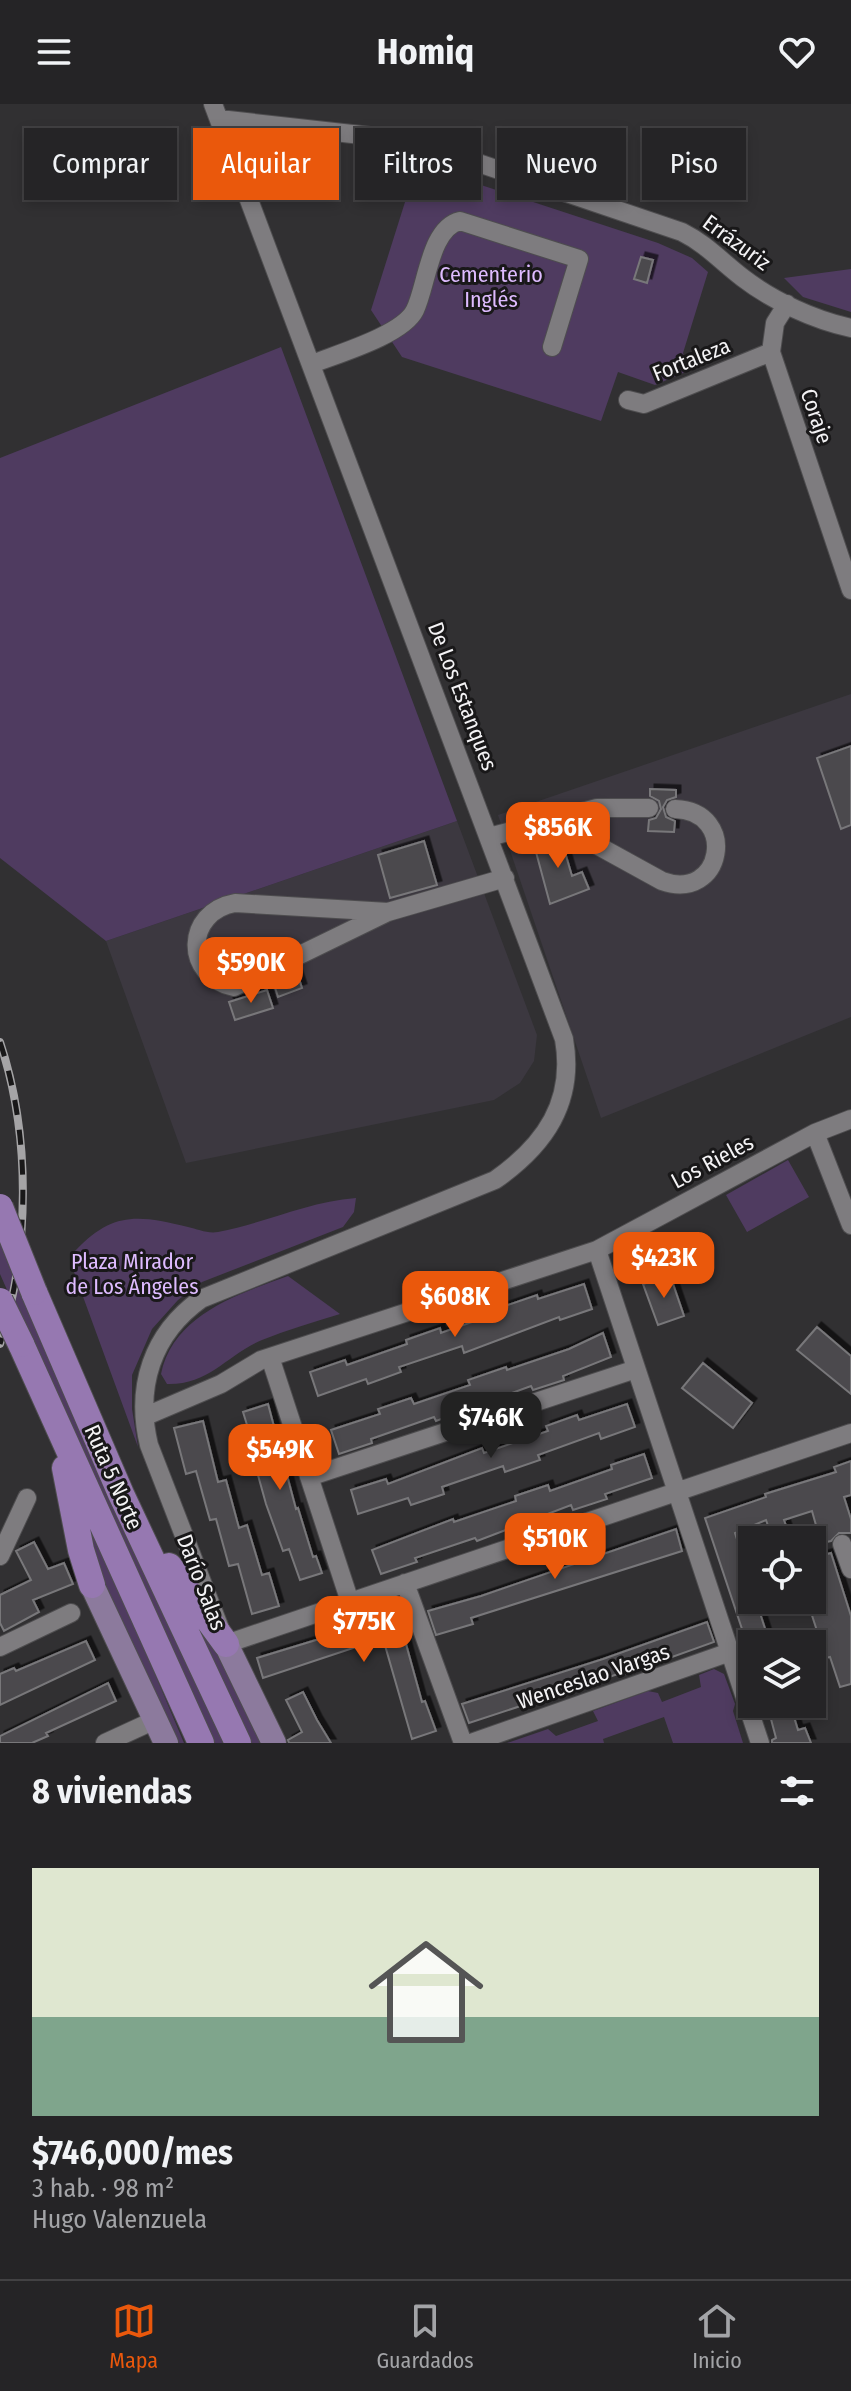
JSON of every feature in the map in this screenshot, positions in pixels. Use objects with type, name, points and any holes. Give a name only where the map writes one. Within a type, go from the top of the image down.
[{"type":"highway","name":"Ruta 5 Norte","points":[[0,1207],[121,1494],[238,1743]]},
{"type":"highway","name":"Ruta 5 Norte","points":[[0,1301],[201,1743]]},
{"type":"highway","points":[[50,1406],[81,1550],[92,1585]]},
{"type":"highway","points":[[121,1494],[226,1644]]},
{"type":"main road","points":[[92,1585],[166,1743]]},
{"type":"main road","name":"Darío Salas","points":[[226,1644],[274,1743]]},
{"type":"street","name":"Errázuriz","points":[[216,112],[399,140],[448,152],[682,232],[707,247],[743,278],[787,304],[851,328]]},
{"type":"street","name":"De Los Estanques","points":[[146,1416],[145,1384],[151,1360],[169,1329],[194,1304],[219,1291],[495,1180],[528,1153],[545,1133],[560,1104],[567,1058],[564,1039],[505,878],[216,112]]},
{"type":"street","points":[[312,364],[374,339],[405,322],[415,310],[440,235],[449,225],[460,221],[579,259],[552,347]]},
{"type":"street","points":[[771,352],[775,323],[787,304]]},
{"type":"street","name":"Fortaleza","points":[[628,400],[644,404],[771,352]]},
{"type":"street","name":"Coraje","points":[[771,352],[851,590]]},
{"type":"street","points":[[489,837],[597,808],[649,808]]},
{"type":"street","points":[[553,821],[662,881],[680,885],[698,880],[706,874],[712,866],[717,848],[716,838],[707,821],[691,811],[675,809]]},
{"type":"street","points":[[388,912],[235,903],[216,909],[202,923],[196,942],[197,952],[210,976],[234,987],[388,912],[505,878]]},
{"type":"street","name":"Los Rieles","points":[[146,1416],[221,1384],[261,1360],[597,1250],[815,1133],[851,1119]]},
{"type":"street","points":[[815,1133],[851,1225]]},
{"type":"street","points":[[597,1250],[760,1743]]},
{"type":"street","points":[[270,1357],[350,1602]]},
{"type":"street","points":[[309,1477],[636,1369]]},
{"type":"street","name":"Darío Salas","points":[[146,1416],[149,1445],[226,1644]]},
{"type":"street","points":[[226,1644],[851,1433]]},
{"type":"street","points":[[0,1556],[27,1498]]},
{"type":"street","points":[[842,1544],[851,1569]]},
{"type":"street","points":[[405,1583],[463,1743]]},
{"type":"street","points":[[0,1647],[71,1613]]},
{"type":"street","name":"Wenceslao Vargas","points":[[471,1743],[730,1652]]},
{"type":"street","points":[[105,1743],[155,1720]]},
{"type":"shaded area","points":[[851,694],[851,1017],[601,1118],[498,815]]},
{"type":"shaded area","points":[[457,821],[537,1035],[534,1061],[520,1083],[494,1100],[186,1163],[106,941]]},
{"type":"green space","name":"Cementerio Inglés","points":[[481,185],[497,190],[497,200],[527,200],[658,243],[692,258],[708,272],[683,353],[690,370],[655,385],[618,372],[601,421],[402,357],[371,310],[406,200],[481,200]]},
{"type":"green space","points":[[851,269],[851,312],[803,297],[784,278]]},
{"type":"green space","points":[[281,347],[457,821],[106,941],[0,858],[0,458]]},
{"type":"green space","points":[[788,1160],[809,1197],[747,1232],[726,1195]]},
{"type":"green space","name":"Plaza Mirador de Los Ángeles","points":[[356,1198],[354,1212],[343,1227],[202,1282],[178,1300],[152,1329],[132,1375],[132,1409],[138,1447],[74,1272],[75,1251],[102,1229],[127,1220],[155,1220],[214,1232],[320,1204]]},
{"type":"green space","points":[[0,1234],[227,1743],[208,1743],[0,1274]]},
{"type":"green space","points":[[288,1276],[340,1314],[262,1340],[195,1380],[167,1384],[161,1374],[168,1354],[179,1336],[193,1322],[229,1299]]},
{"type":"green space","points":[[83,1503],[184,1743],[170,1743],[97,1573]]},
{"type":"green space","points":[[184,1603],[218,1655],[265,1743],[250,1743]]},
{"type":"green space","points":[[714,1669],[724,1674],[735,1704],[733,1711],[743,1743],[673,1743],[664,1717],[603,1739],[604,1743],[507,1743],[548,1729],[556,1736],[598,1721],[593,1711],[648,1691],[658,1693],[662,1702],[701,1687],[699,1675]]},
{"type":"building","points":[[641,257],[653,260],[647,283],[634,279]]},
{"type":"building","points":[[851,746],[851,825],[841,829],[817,758]]},
{"type":"building","points":[[650,789],[676,790],[676,797],[667,800],[663,807],[666,817],[675,821],[674,832],[648,831],[649,820],[656,818],[661,809],[659,801],[650,796]]},
{"type":"building","points":[[554,835],[561,839],[572,876],[582,872],[589,889],[550,904],[533,841]]},
{"type":"building","points":[[424,841],[437,885],[390,898],[378,855]]},
{"type":"building","points":[[296,970],[302,988],[278,997],[273,981]]},
{"type":"building","points":[[267,990],[273,1008],[235,1020],[229,1002]]},
{"type":"building","points":[[670,1275],[684,1316],[658,1325],[643,1284]]},
{"type":"building","points":[[584,1284],[592,1309],[560,1320],[559,1317],[464,1353],[462,1346],[399,1367],[401,1372],[368,1384],[366,1379],[318,1396],[310,1372],[345,1360],[347,1365],[407,1344],[406,1340],[440,1328],[441,1333],[500,1312],[499,1308]]},
{"type":"building","points":[[817,1327],[851,1356],[851,1394],[797,1350]]},
{"type":"building","points":[[603,1333],[611,1357],[563,1376],[564,1380],[533,1390],[531,1386],[436,1421],[434,1417],[339,1454],[331,1430],[380,1414],[378,1409],[411,1398],[414,1404],[470,1385],[468,1380],[569,1349]]},
{"type":"building","points":[[703,1363],[752,1403],[733,1428],[682,1388]]},
{"type":"building","points":[[268,1404],[296,1509],[322,1573],[300,1580],[289,1549],[283,1551],[266,1504],[256,1468],[260,1467],[243,1412]]},
{"type":"building","points":[[627,1404],[635,1427],[601,1439],[599,1433],[538,1455],[540,1460],[505,1472],[503,1466],[442,1487],[444,1494],[411,1505],[408,1498],[358,1514],[351,1490],[386,1479],[388,1484],[482,1448],[484,1453],[548,1431],[546,1426],[577,1415],[579,1420]]},
{"type":"building","points":[[203,1421],[218,1482],[226,1480],[239,1528],[247,1525],[262,1575],[269,1573],[279,1606],[252,1614],[238,1564],[229,1566],[216,1519],[210,1520],[196,1471],[186,1474],[174,1428]]},
{"type":"building","points":[[644,1454],[652,1478],[605,1494],[607,1499],[573,1510],[571,1505],[477,1541],[475,1538],[415,1558],[417,1562],[381,1574],[372,1550],[453,1519],[454,1522],[516,1501],[515,1496],[548,1485],[550,1491]]},
{"type":"building","points":[[851,1461],[851,1495],[844,1497],[851,1519],[851,1533],[839,1533],[826,1542],[826,1526],[816,1526],[812,1511],[784,1520],[786,1526],[768,1526],[766,1520],[752,1526],[738,1526],[735,1533],[738,1543],[738,1614],[760,1614],[765,1630],[742,1630],[705,1518],[766,1497],[765,1494],[836,1472],[834,1467]]},
{"type":"building","points":[[676,1529],[682,1551],[471,1618],[473,1624],[436,1635],[428,1611]]},
{"type":"building","points":[[34,1542],[48,1569],[64,1563],[73,1584],[33,1600],[39,1612],[4,1631],[0,1623],[0,1595],[31,1580],[16,1551]]},
{"type":"building","points":[[831,1553],[851,1616],[851,1684],[840,1687],[830,1657],[826,1658],[826,1630],[817,1630],[812,1614],[826,1614],[826,1554]]},
{"type":"building","points":[[398,1615],[422,1702],[425,1701],[436,1731],[412,1739],[384,1642],[362,1645],[263,1678],[257,1658]]},
{"type":"building","points":[[707,1622],[714,1642],[622,1675],[469,1723],[462,1704]]},
{"type":"building","points":[[86,1641],[95,1660],[0,1705],[0,1674],[14,1668],[16,1671]]},
{"type":"building","points":[[108,1683],[116,1701],[46,1733],[48,1736],[32,1743],[0,1743],[0,1736]]},
{"type":"building","points":[[303,1692],[331,1743],[289,1743],[288,1740],[302,1732],[286,1700]]},
{"type":"building","points":[[771,1718],[794,1718],[798,1730],[805,1728],[811,1743],[772,1743],[776,1738]]},
{"type":"railway","points":[[0,1042],[17,1116],[23,1193],[17,1270],[0,1344]]}]
